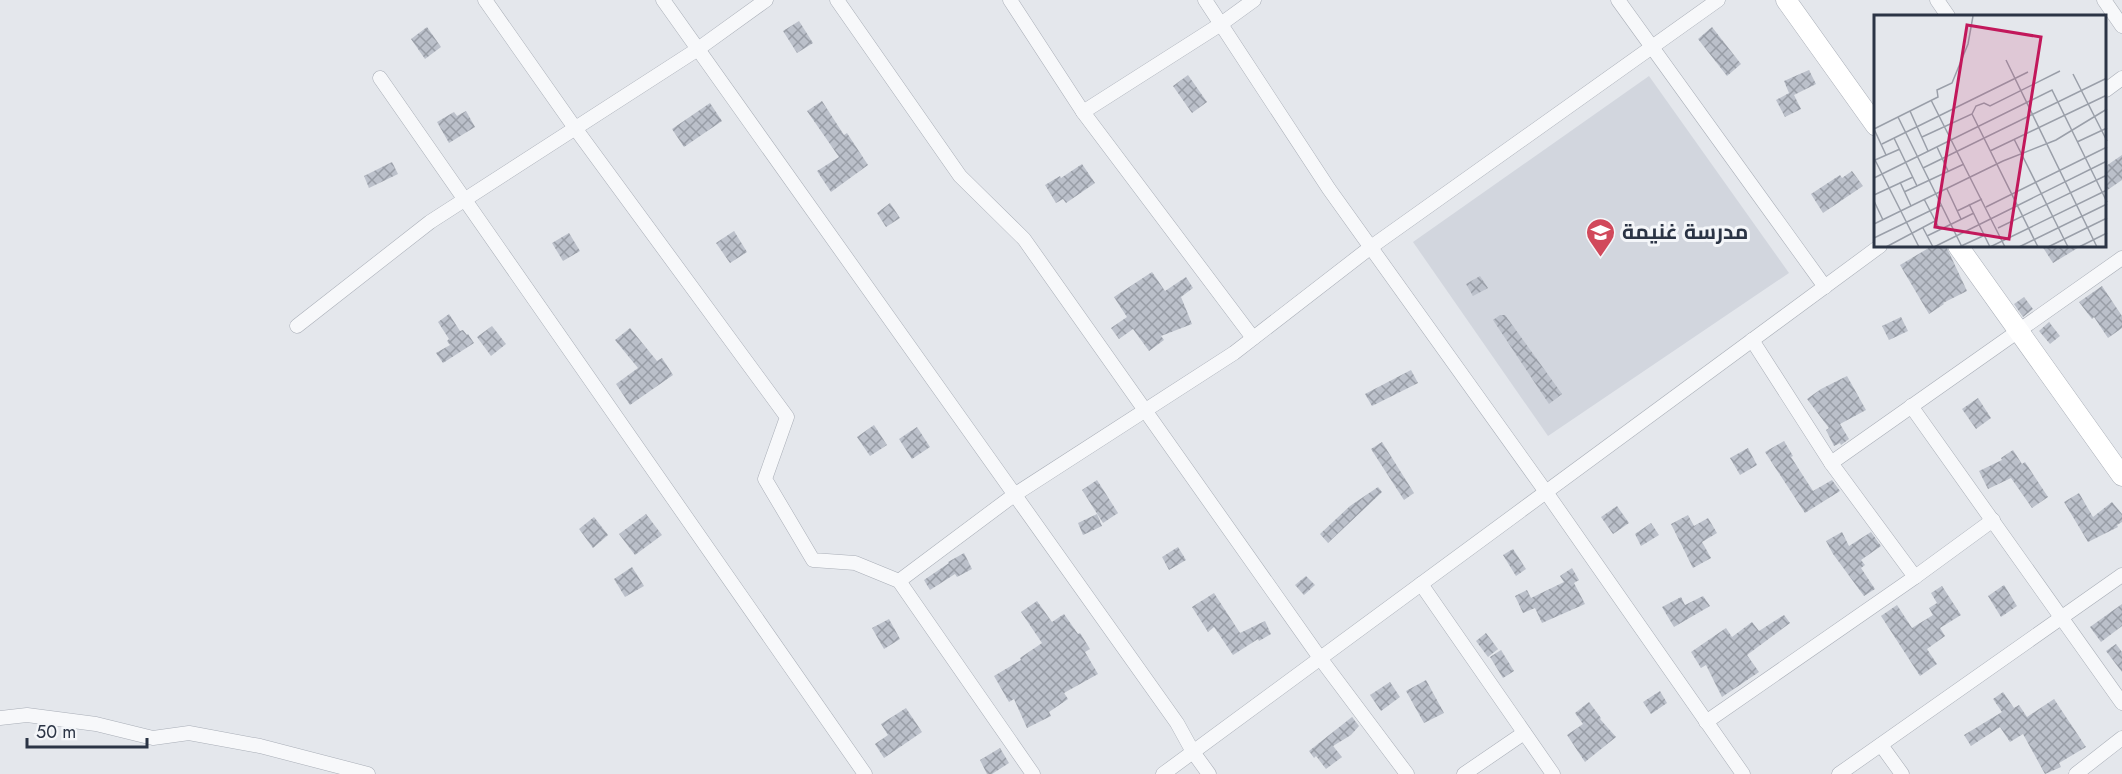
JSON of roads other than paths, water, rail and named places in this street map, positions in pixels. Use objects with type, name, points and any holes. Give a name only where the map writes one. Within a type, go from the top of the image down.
[{"type":"street","points":[[485,0],[575,128],[788,417],[765,479],[813,560],[855,563],[899,581],[1033,774]]},
{"type":"street","points":[[663,0],[1177,723],[1193,752],[1209,774]]},
{"type":"street","points":[[297,326],[430,222],[698,49],[766,0]]},
{"type":"street","points":[[837,0],[960,176],[1024,239],[1320,658],[1407,774]]},
{"type":"street","points":[[1010,0],[1083,112],[1253,338]]},
{"type":"street","points":[[1205,0],[1329,189],[1546,492],[1743,774]]},
{"type":"street","points":[[1083,112],[1221,24],[1254,0]]},
{"type":"street","points":[[1618,0],[1825,286]]},
{"type":"street","points":[[899,581],[1014,495],[1253,338],[1371,247],[1718,0]]},
{"type":"street","points":[[1786,0],[1874,123]]},
{"type":"street","points":[[1937,0],[1947,15]]},
{"type":"street","points":[[2104,0],[2122,26]]},
{"type":"street","points":[[380,78],[865,774]]},
{"type":"street","points":[[2107,89],[2122,78]]},
{"type":"street","points":[[1163,774],[1877,248]]},
{"type":"street","points":[[1959,248],[2122,476]]},
{"type":"street","points":[[1831,463],[2122,258]]},
{"type":"street","points":[[1752,340],[1831,463],[1915,577]]},
{"type":"street","points":[[1911,406],[2122,703]]},
{"type":"street","points":[[1706,722],[1993,520]]},
{"type":"street","points":[[1839,774],[2122,575]]},
{"type":"street","points":[[1421,584],[1553,774]]},
{"type":"street","points":[[0,718],[27,715],[84,722],[153,738],[189,733],[260,746],[368,774]]},
{"type":"street","points":[[1464,774],[1524,733]]},
{"type":"street","points":[[2076,774],[2122,738]]},
{"type":"street","points":[[1881,745],[1902,774]]},
{"type":"place","name":"مدرسة غنيمة","points":[[1601,258]]}]
